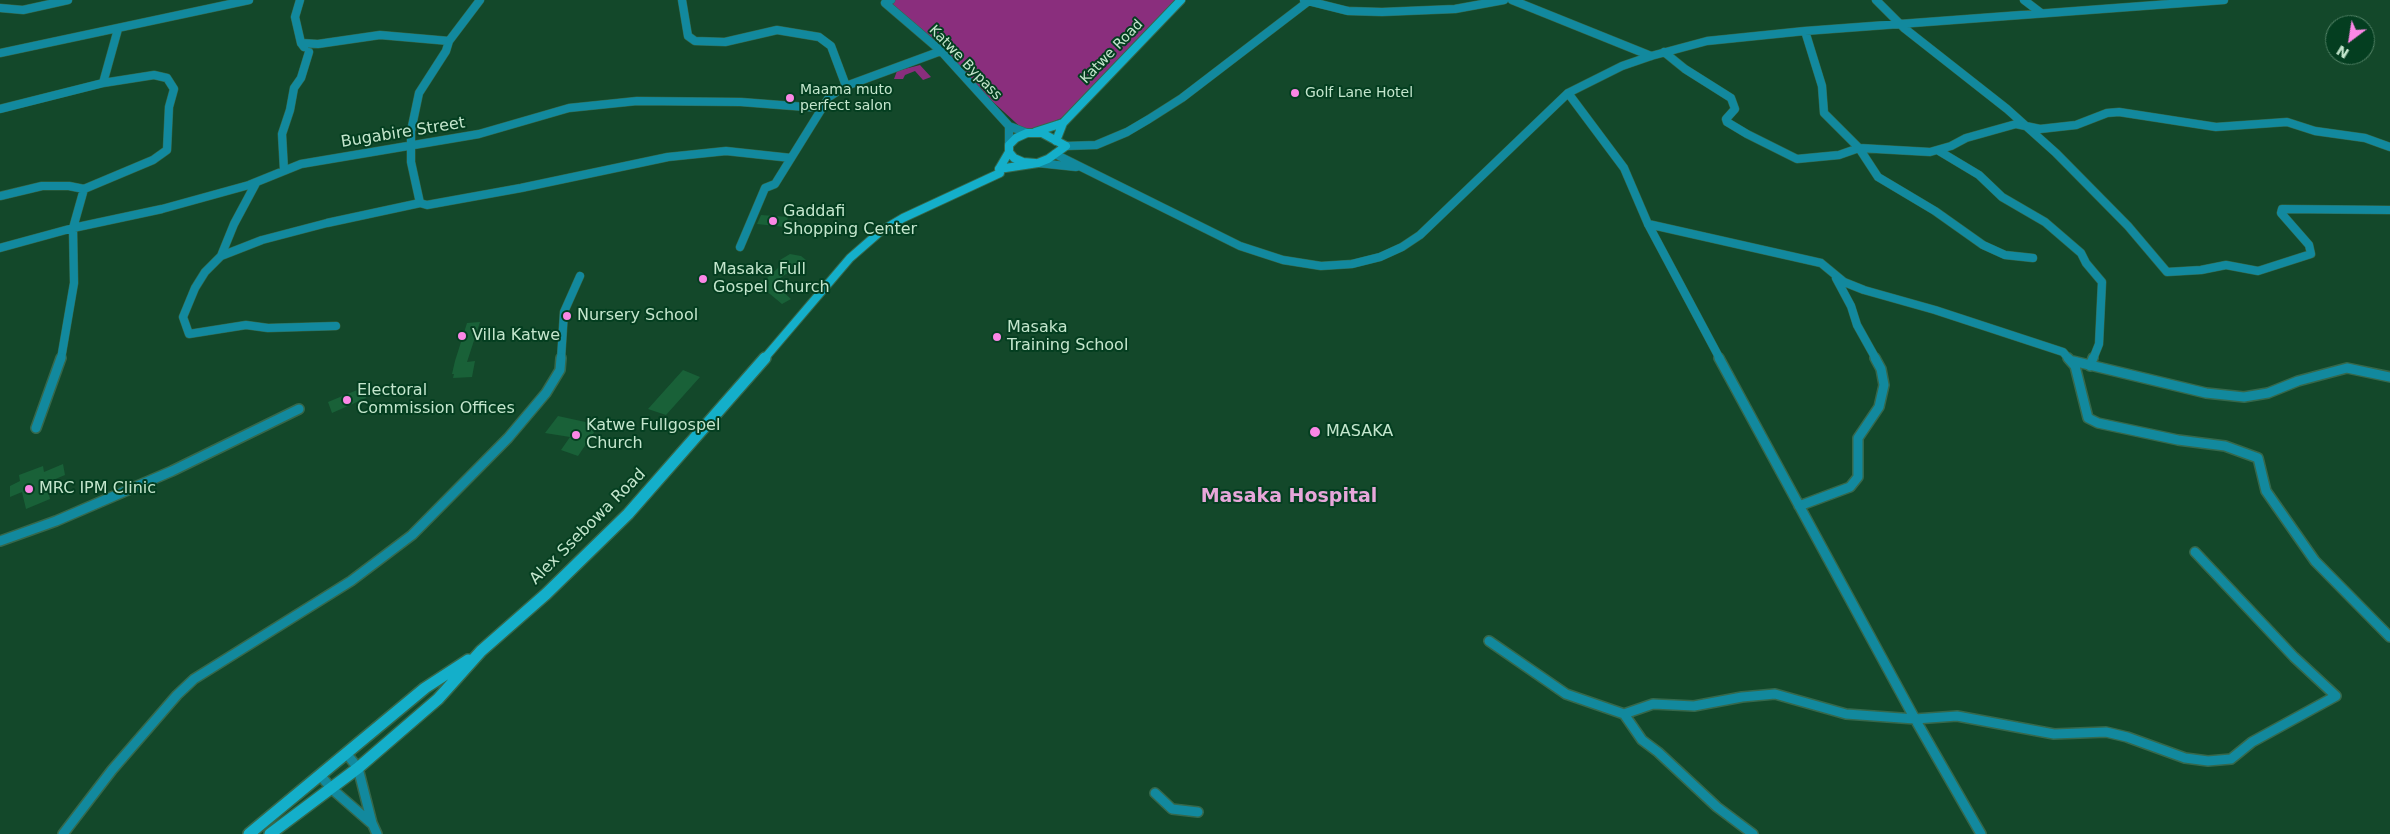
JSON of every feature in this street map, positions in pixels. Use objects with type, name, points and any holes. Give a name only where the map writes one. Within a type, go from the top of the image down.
[{"type":"street","points":[[0,8],[23,10],[68,0]]},
{"type":"street","points":[[0,53],[118,29],[192,10],[249,0]]},
{"type":"street","points":[[300,0],[295,16],[301,43],[308,52]]},
{"type":"street","points":[[420,203],[416,177],[411,162],[411,136],[415,106],[419,93],[446,51],[449,41],[480,0]]},
{"type":"street","points":[[682,0],[688,36],[695,41],[725,42],[777,30],[819,37],[831,46],[846,86]]},
{"type":"street","name":"Katwe Bypass","points":[[891,0],[885,4],[941,51],[1009,126],[1030,133]]},
{"type":"street","name":"Katwe Road","points":[[1056,141],[1063,123],[1181,0]]},
{"type":"street","points":[[1304,0],[1348,11],[1382,12],[1455,9],[1504,0]]},
{"type":"street","points":[[1030,133],[1051,136],[1066,146],[1082,147],[1096,145],[1127,132],[1182,98],[1310,0]]},
{"type":"street","points":[[1512,0],[1651,56]]},
{"type":"street","points":[[1876,0],[1900,24],[2056,153],[2128,226],[2166,272],[2226,266],[2258,271],[2311,254],[2309,245],[2281,213],[2282,209],[2390,210]]},
{"type":"street","points":[[2024,0],[2041,13]]},
{"type":"street","points":[[1056,154],[1240,246],[1283,260],[1321,266],[1352,264],[1380,257],[1402,247],[1420,235],[1568,93],[1622,66],[1664,52],[1707,41],[1805,30],[2224,0]]},
{"type":"street","points":[[103,83],[118,29]]},
{"type":"street","points":[[1805,30],[1822,86],[1824,113],[1859,148],[1878,177],[1890,186],[1935,211],[1983,245],[2005,255],[2033,258]]},
{"type":"street","points":[[301,43],[318,44],[380,35],[449,41]]},
{"type":"street","points":[[284,170],[282,134],[290,110],[294,88],[300,78],[308,52],[318,44]]},
{"type":"street","points":[[740,247],[764,191],[775,184],[819,108],[828,97],[846,86],[941,51]]},
{"type":"street","points":[[1664,52],[1685,69],[1731,98],[1735,109],[1726,119],[1727,122],[1796,159],[1839,155],[1859,148],[1938,151],[1966,138],[2016,124],[2040,129],[2076,125],[2107,113],[2120,112],[2216,127],[2287,122],[2315,131],[2365,138],[2390,147]]},
{"type":"street","points":[[0,109],[103,83],[154,75],[167,78],[174,89],[169,107],[167,150],[153,160],[84,189],[70,186],[42,186],[0,196]]},
{"type":"street","points":[[1568,93],[1624,168],[1648,224],[1799,506],[1915,719],[1981,834]]},
{"type":"street","name":"Bugabire Street","points":[[0,248],[73,228],[162,209],[256,183],[284,170],[315,161],[479,134],[569,108],[637,101],[741,102],[819,108]]},
{"type":"street","name":"Katwe Road","points":[[1009,149],[1016,138],[1063,123]]},
{"type":"street","points":[[999,169],[1009,149],[1009,126]]},
{"type":"street","points":[[411,136],[427,143]]},
{"type":"street","points":[[999,169],[1036,163],[1048,159],[1066,146]]},
{"type":"street","points":[[1009,149],[1014,158],[1023,162],[1081,168]]},
{"type":"street","points":[[1866,159],[1873,150]]},
{"type":"street","points":[[221,256],[262,240],[327,223],[420,203],[428,205],[521,188],[668,157],[726,151],[791,158]]},
{"type":"street","points":[[1938,151],[1979,175],[2002,197],[2045,222],[2081,253],[2086,263],[2102,282],[2099,344],[2090,366]]},
{"type":"street","name":"Alex Ssebowa Road","points":[[270,834],[332,789],[438,699],[481,651],[546,594],[628,514],[728,402],[850,258],[881,231],[903,218],[1000,173],[999,169]]},
{"type":"street","points":[[256,183],[234,224],[221,256],[205,272],[195,288],[183,317],[189,334],[246,325],[268,328],[336,326]]},
{"type":"street","points":[[36,428],[62,358],[74,282],[73,228],[84,189]]},
{"type":"street","points":[[1648,224],[1821,263],[1844,282],[1864,290],[2010,333],[2063,352],[2073,361],[2206,393],[2244,397],[2268,393],[2298,381],[2347,368],[2390,377]]},
{"type":"street","points":[[1799,506],[1850,487],[1858,477],[1858,438],[1878,407],[1884,385],[1881,369],[1857,325],[1851,306],[1833,271]]},
{"type":"street","points":[[63,834],[112,770],[194,679],[344,586],[382,559],[412,535],[502,445],[546,393],[560,370],[564,312],[580,276]]},
{"type":"street","points":[[2073,361],[2088,418],[2098,423],[2178,440],[2225,446],[2258,458],[2266,491],[2315,560],[2390,637]]},
{"type":"street","points":[[0,541],[56,520],[172,471],[299,409]]},
{"type":"street","points":[[1624,714],[1653,704],[1694,706],[1742,697],[1775,694],[1846,714],[1915,719],[1957,716],[2054,734],[2106,732],[2127,736],[2185,758],[2208,761],[2231,759],[2252,742],[2336,696],[2294,657],[2195,552]]},
{"type":"street","points":[[1489,641],[1566,694],[1624,714],[1642,740],[1658,752],[1717,807],[1754,834]]},
{"type":"street","name":"Alex Ssebowa Road","points":[[249,834],[425,688],[481,651]]},
{"type":"street","points":[[346,753],[358,768],[372,823],[377,834]]},
{"type":"street","points":[[320,775],[332,789],[372,823]]},
{"type":"street","points":[[1155,793],[1172,809],[1198,812]]},
{"type":"shaded area","points":[[894,0],[1181,0],[1071,114],[1027,133],[885,3]]},
{"type":"shaded area","points":[[920,65],[931,77],[923,80],[915,71],[905,75],[903,79],[894,79],[897,71]]},
{"type":"building","name":"Gaddafi Shopping Center","points":[[761,215],[788,217],[785,227],[757,224]]},
{"type":"building","points":[[790,254],[801,256],[806,260],[804,268],[786,274],[773,283],[791,299],[782,304],[764,289],[758,294],[754,290],[759,285],[757,283],[767,278],[778,268],[780,260]]},
{"type":"building","points":[[480,322],[467,362],[475,361],[472,377],[453,378],[455,361],[467,323]]},
{"type":"building","points":[[683,370],[700,377],[666,415],[648,409]]},
{"type":"building","name":"Electoral Commission Offices","points":[[362,388],[366,398],[332,413],[328,402]]},
{"type":"building","name":"Katwe Fullgospel Church","points":[[558,416],[599,425],[578,456],[561,450],[570,437],[545,433]]},
{"type":"building","name":"MRC IPM Clinic","points":[[63,464],[65,475],[46,483],[50,499],[26,509],[22,492],[10,497],[10,486],[20,481],[19,475],[43,466],[44,472]]},
{"type":"place","name":"Golf Lane Hotel","points":[[1295,93]]},
{"type":"place","name":"Maama muto perfect salon","points":[[790,98]]},
{"type":"place","name":"Gaddafi Shopping Center","points":[[773,221]]},
{"type":"place","name":"Masaka Full Gospel Church","points":[[703,279]]},
{"type":"place","name":"Nursery School","points":[[567,316]]},
{"type":"place","name":"Villa Katwe","points":[[462,336]]},
{"type":"place","name":"Masaka Training School","points":[[997,337]]},
{"type":"place","name":"Electoral Commission Offices","points":[[347,400]]},
{"type":"place","name":"MASAKA","points":[[1315,432]]},
{"type":"place","name":"Katwe Fullgospel Church","points":[[576,435]]},
{"type":"place","name":"MRC IPM Clinic","points":[[29,489]]},
{"type":"district","name":"Masaka Hospital","points":[[1289,497]]}]
